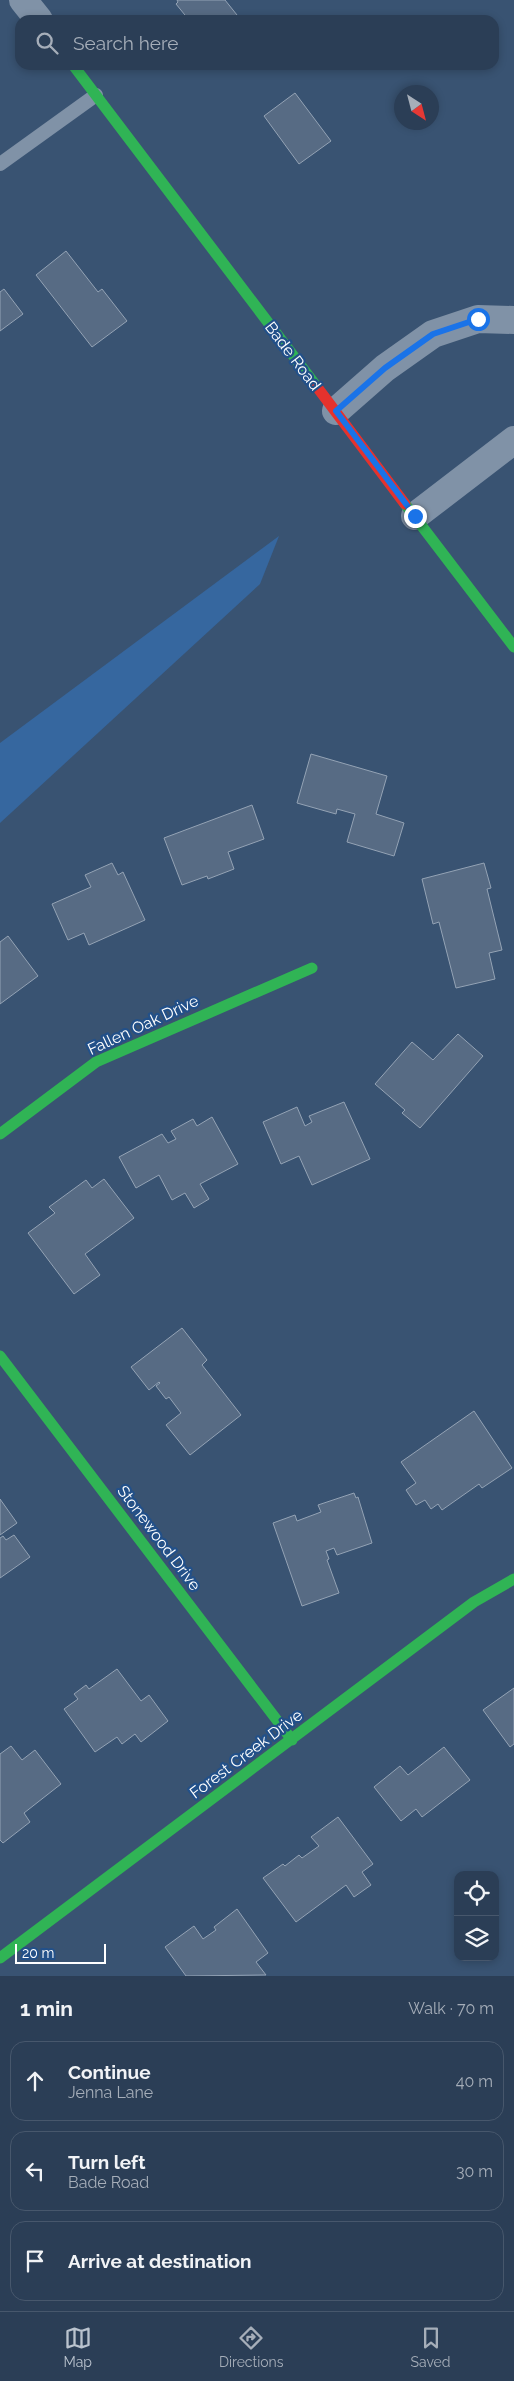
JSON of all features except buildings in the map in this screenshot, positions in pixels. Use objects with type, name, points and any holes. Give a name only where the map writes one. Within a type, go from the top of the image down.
[{"type":"street","points":[[23,0],[35,15]]},
{"type":"street","name":"Bade Road","points":[[77,70],[514,647]]},
{"type":"street","points":[[336,411],[385,368],[433,334],[478,319],[514,320]]},
{"type":"street","points":[[415,516],[514,440]]},
{"type":"street","name":"Fallen Oak Drive","points":[[0,1134],[96,1062],[312,968]]},
{"type":"street","name":"Stonewood Drive","points":[[0,1356],[292,1740]]},
{"type":"street","name":"Forest Creek Drive","points":[[0,1958],[480,1597],[514,1579]]},
{"type":"lane","points":[[0,164],[96,95]]},
{"type":"shaded area","points":[[279,536],[260,584],[0,823],[0,743]]},
{"type":"traffic: fast","points":[[77,70],[317,387]]},
{"type":"traffic: fast","points":[[405,504],[514,647]]},
{"type":"traffic: fast","points":[[0,1134],[96,1062],[312,968]]},
{"type":"traffic: fast","points":[[0,1356],[292,1740]]},
{"type":"traffic: fast","points":[[0,1958],[474,1602],[514,1579]]},
{"type":"traffic: jam","points":[[317,387],[405,504]]},
{"type":"route","points":[[415,516],[336,411],[385,368],[433,334],[478,319]]}]
